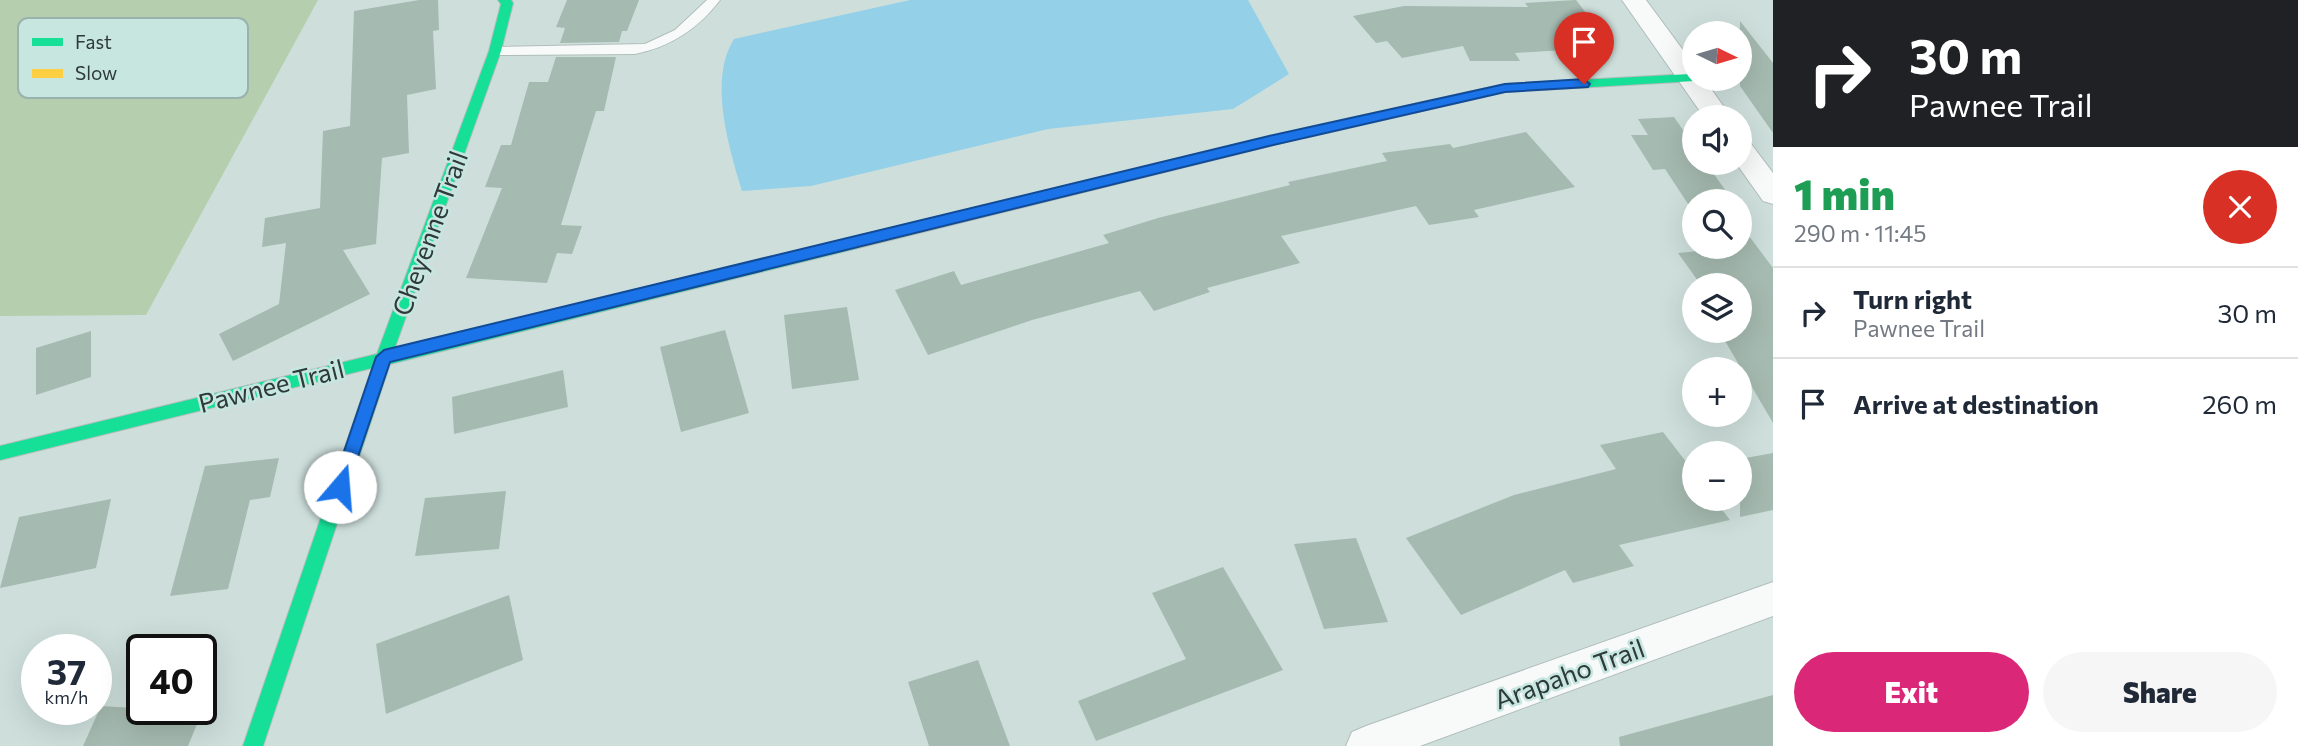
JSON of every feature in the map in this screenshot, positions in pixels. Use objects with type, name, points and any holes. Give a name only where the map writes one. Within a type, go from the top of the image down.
[{"type":"street","name":"Cheyenne Trail","points":[[253,746],[384,357],[495,51],[507,3],[504,0]]},
{"type":"street","points":[[1634,0],[1682,67]]},
{"type":"street","name":"Pawnee Trail","points":[[0,453],[1229,150],[1505,88],[1682,78]]},
{"type":"street","points":[[1752,165],[1773,194]]},
{"type":"street","name":"Arapaho Trail","points":[[1366,746],[1773,599]]},
{"type":"lane","points":[[495,51],[635,50],[655,47],[681,32],[714,0]]},
{"type":"green space","points":[[0,0],[318,0],[146,315],[0,316]]},
{"type":"water","points":[[910,0],[1248,0],[1289,74],[1233,109],[1048,129],[811,186],[742,191],[723,114],[722,74],[734,39]]},
{"type":"building","points":[[419,0],[438,0],[439,30],[433,31],[436,89],[407,95],[409,153],[382,158],[376,244],[343,250],[370,294],[233,361],[219,334],[279,304],[286,243],[262,247],[265,218],[320,208],[323,131],[350,126],[354,11]]},
{"type":"building","points":[[567,0],[639,0],[627,31],[622,31],[619,42],[560,43],[565,28],[556,27]]},
{"type":"building","points":[[1576,0],[1612,47],[1515,53],[1520,61],[1470,61],[1463,46],[1402,58],[1387,41],[1376,43],[1353,16],[1404,6],[1528,7],[1525,3]]},
{"type":"building","points":[[1752,36],[1773,63],[1773,133],[1744,91],[1752,91]]},
{"type":"building","points":[[556,57],[616,57],[604,111],[596,111],[561,225],[582,226],[572,254],[557,253],[547,283],[466,278],[502,188],[485,187],[501,145],[511,145],[529,82],[548,82]]},
{"type":"building","points":[[1674,117],[1682,129],[1682,175],[1715,175],[1724,189],[1682,189],[1682,195],[1665,169],[1653,170],[1631,135],[1648,135],[1638,119]]},
{"type":"building","points":[[1526,132],[1575,187],[1474,210],[1479,217],[1429,225],[1416,206],[1281,236],[1300,263],[1207,288],[1210,292],[1154,311],[1140,291],[1032,320],[928,355],[895,290],[954,271],[961,285],[1109,243],[1103,235],[1158,218],[1290,185],[1288,182],[1387,161],[1382,153],[1450,144],[1453,148]]},
{"type":"building","points":[[1752,240],[1773,268],[1773,423],[1752,387],[1752,357],[1734,357],[1726,343],[1752,343],[1752,273],[1692,273],[1682,259],[1752,259]]},
{"type":"building","points":[[847,307],[859,380],[792,389],[784,315]]},
{"type":"building","points":[[725,330],[749,413],[681,432],[660,347]]},
{"type":"building","points":[[91,331],[91,377],[36,395],[36,348]]},
{"type":"building","points":[[563,370],[568,407],[454,434],[452,397]]},
{"type":"building","points":[[1663,432],[1682,457],[1682,511],[1723,511],[1730,520],[1619,545],[1634,566],[1573,583],[1565,570],[1461,615],[1406,538],[1514,495],[1616,469],[1600,445]]},
{"type":"building","points":[[1773,453],[1773,510],[1740,517],[1740,511],[1752,511],[1752,457]]},
{"type":"building","points":[[279,458],[270,497],[250,500],[228,589],[170,596],[205,466]]},
{"type":"building","points":[[506,491],[499,549],[415,556],[425,498]]},
{"type":"building","points":[[111,499],[96,568],[0,588],[19,517]]},
{"type":"building","points":[[1356,538],[1388,622],[1324,629],[1294,544]]},
{"type":"building","points":[[1223,567],[1283,670],[1096,741],[1078,701],[1186,659],[1152,593]]},
{"type":"building","points":[[509,595],[523,660],[386,714],[376,644]]},
{"type":"building","points":[[978,660],[1010,746],[929,746],[908,682]]},
{"type":"building","points":[[1773,695],[1773,746],[1620,746],[1619,737]]},
{"type":"building","points":[[112,707],[126,707],[126,725],[197,725],[188,746],[83,746],[92,725],[112,725]]},
{"type":"traffic: fast","points":[[253,746],[384,357],[495,51],[507,3],[504,0]]},
{"type":"traffic: fast","points":[[1305,133],[1505,88],[1682,78]]},
{"type":"traffic: fast","points":[[0,453],[858,242]]},
{"type":"traffic: slow","points":[[858,242],[1305,133]]},
{"type":"route","points":[[340,487],[384,357],[1269,141],[1505,88],[1584,84]]}]
